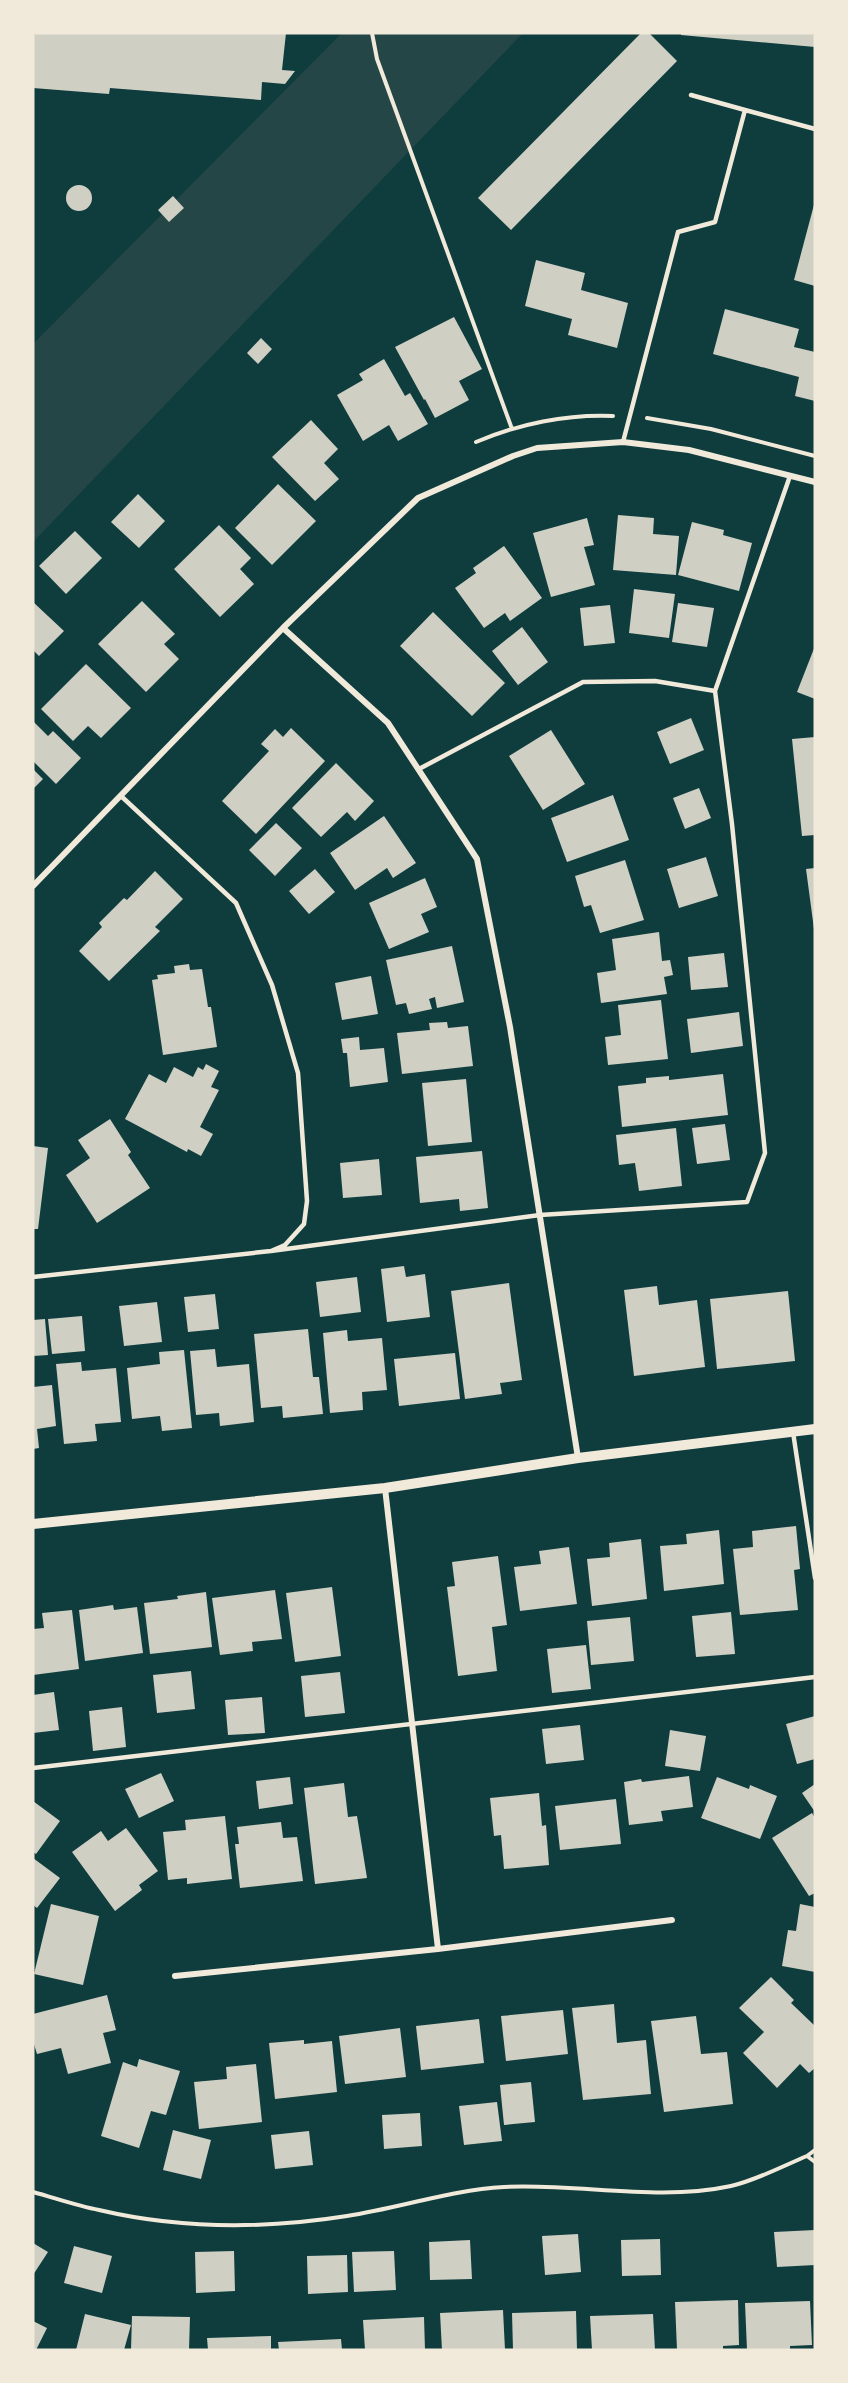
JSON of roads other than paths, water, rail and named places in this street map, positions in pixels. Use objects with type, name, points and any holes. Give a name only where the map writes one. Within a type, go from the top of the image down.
[{"type":"street","points":[[33,886],[283,628],[418,498],[513,456],[537,448],[623,442],[689,450],[815,482]]},
{"type":"street","points":[[283,628],[388,723],[477,859],[510,1028],[578,1458]]},
{"type":"street","points":[[33,1524],[385,1488],[578,1458],[815,1430]]},
{"type":"street","points":[[385,1488],[438,1949]]},
{"type":"street","points":[[175,1976],[438,1949],[672,1920]]},
{"type":"lane","points":[[692,95],[815,129]]},
{"type":"lane","points":[[623,442],[678,232],[715,222],[745,110]]},
{"type":"lane","points":[[33,1277],[271,1251],[540,1215],[747,1202],[765,1153],[732,824],[715,691],[790,476]]},
{"type":"lane","points":[[419,769],[582,682],[655,681],[715,691]]},
{"type":"lane","points":[[121,796],[236,903],[272,985],[298,1073],[307,1202],[304,1224],[285,1245],[271,1251]]},
{"type":"lane","points":[[793,1432],[815,1578]]},
{"type":"lane","points":[[33,1768],[815,1677]]}]
